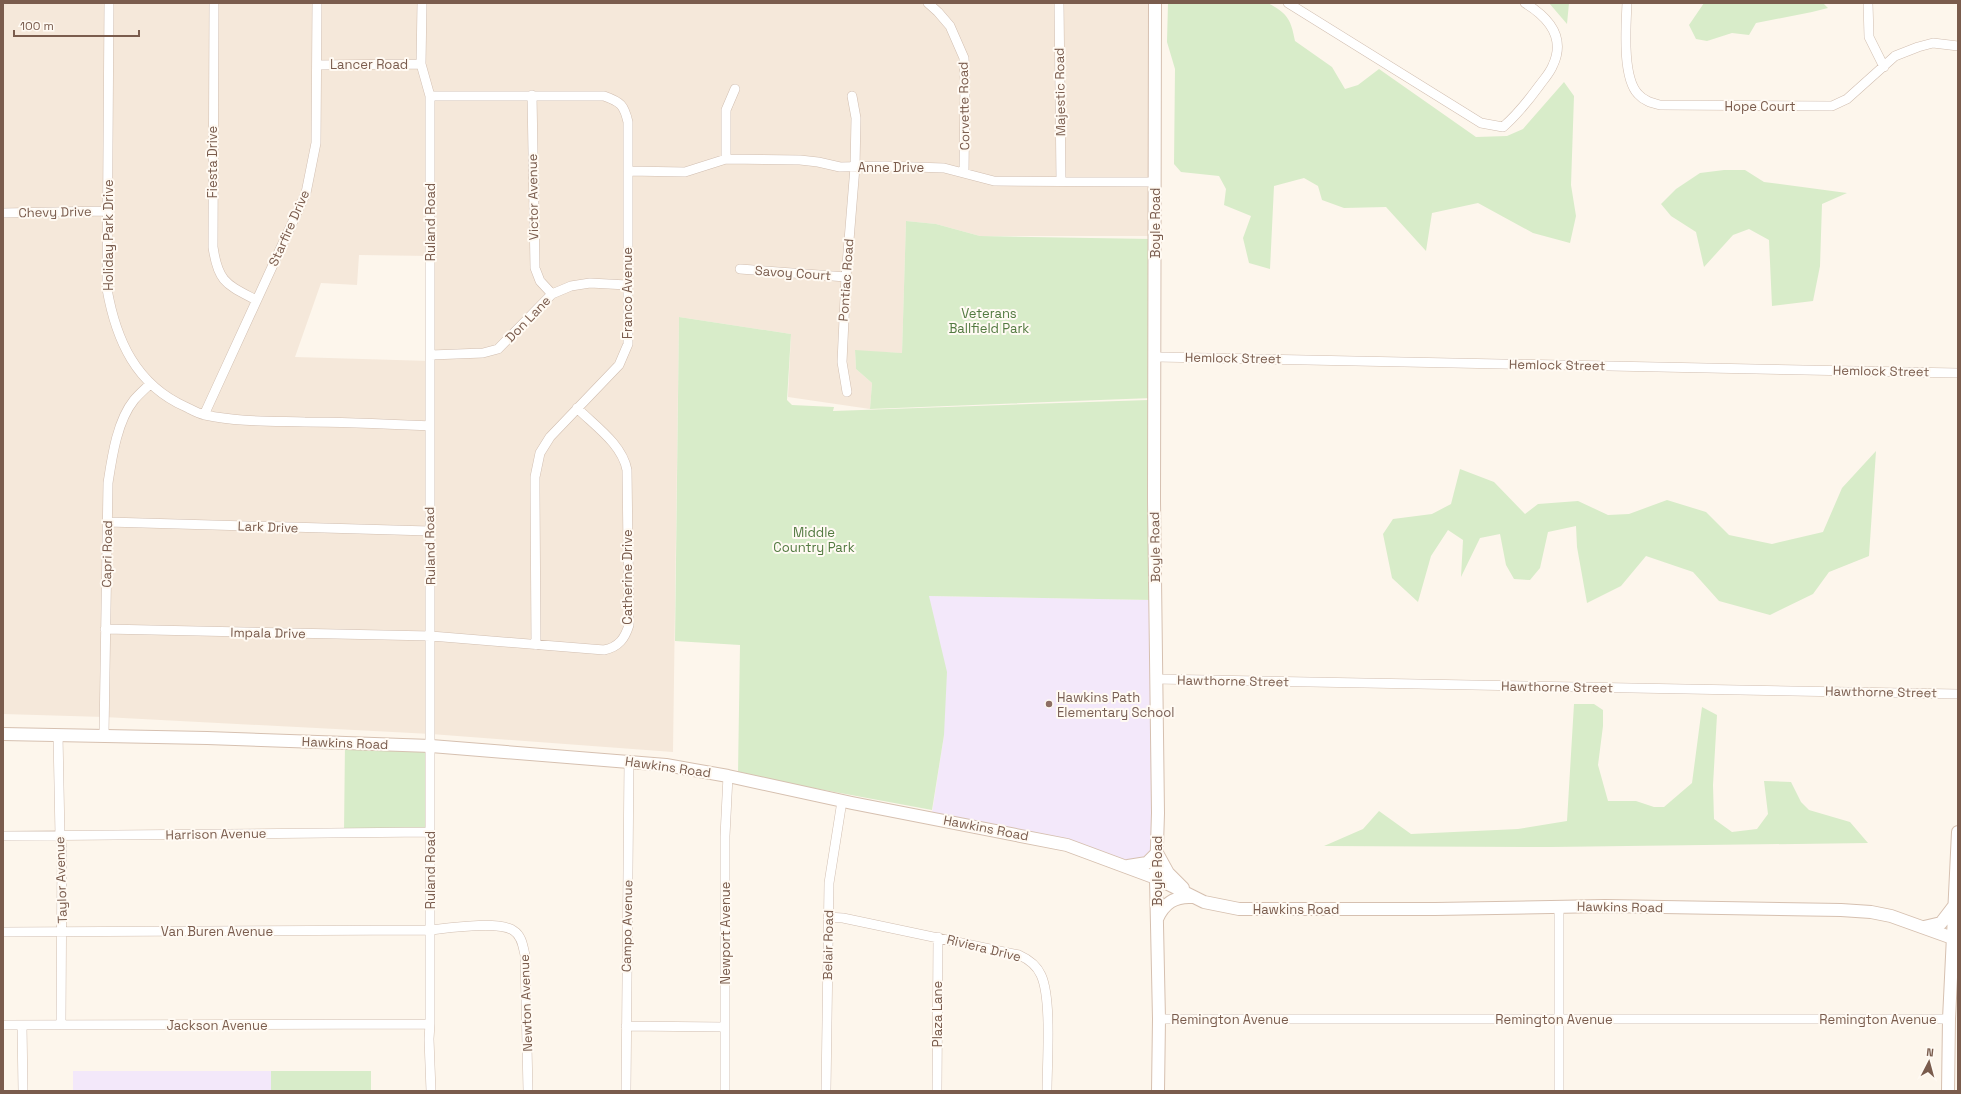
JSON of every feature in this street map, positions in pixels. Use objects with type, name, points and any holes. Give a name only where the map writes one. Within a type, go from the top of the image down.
[{"type":"street","name":"Holiday Park Drive","points":[[109,3],[107,289],[111,310],[126,351],[135,366],[150,384],[175,402],[204,415],[238,421],[430,426]]},
{"type":"street","name":"Fiesta Drive","points":[[214,3],[212,223],[215,266],[223,279],[236,289],[256,300]]},
{"type":"street","name":"Starfire Drive","points":[[204,415],[306,193],[316,143],[317,3]]},
{"type":"street","name":"Ruland Road","points":[[422,3],[421,64],[430,96],[431,355],[429,531],[431,636],[431,930],[429,1039],[431,1091]]},
{"type":"street","name":"Corvette Road","points":[[928,3],[950,26],[964,58],[964,173]]},
{"type":"street","name":"Majestic Road","points":[[1059,3],[1061,181]]},
{"type":"street","name":"Boyle Road","points":[[1155,3],[1156,878],[1159,1019],[1158,1091]]},
{"type":"street","points":[[1288,3],[1481,123],[1503,127],[1521,111],[1553,66],[1558,51],[1554,28],[1540,12],[1525,3]]},
{"type":"street","name":"Hope Court","points":[[1627,3],[1629,74],[1634,88],[1638,95],[1651,102],[1670,106],[1832,106],[1848,99],[1895,56],[1933,43],[1958,46]]},
{"type":"street","points":[[1868,3],[1868,37],[1884,66]]},
{"type":"street","name":"Lancer Road","points":[[317,65],[421,64]]},
{"type":"street","points":[[726,159],[726,110],[735,89]]},
{"type":"street","name":"Victor Avenue","points":[[532,95],[535,268],[540,281],[552,294]]},
{"type":"street","name":"Franco Avenue","points":[[430,96],[604,96],[616,100],[624,108],[628,122],[628,344],[619,365],[550,437],[540,453],[535,477],[534,576],[536,645]]},
{"type":"street","name":"Pontiac Road","points":[[847,392],[842,362],[846,277],[855,167],[856,118],[852,96]]},
{"type":"street","name":"Anne Drive","points":[[628,171],[685,172],[726,159],[800,160],[818,162],[840,168],[933,167],[994,181],[1028,183],[1061,181],[1155,182]]},
{"type":"street","name":"Chevy Drive","points":[[3,213],[107,211]]},
{"type":"street","name":"Savoy Court","points":[[740,269],[846,277]]},
{"type":"street","name":"Don Lane","points":[[431,355],[483,353],[498,348],[552,294],[571,286],[590,283],[627,284]]},
{"type":"street","name":"Hemlock Street","points":[[1156,357],[1958,373]]},
{"type":"street","name":"Capri Road","points":[[104,735],[108,483],[115,442],[133,401],[150,384]]},
{"type":"street","name":"Catherine Drive","points":[[431,636],[604,650],[613,648],[625,637],[629,625],[625,459],[619,450],[578,408]]},
{"type":"street","name":"Lark Drive","points":[[108,522],[429,531]]},
{"type":"street","name":"Impala Drive","points":[[105,629],[431,636]]},
{"type":"street","name":"Hawthorne Street","points":[[1156,680],[1958,694]]},
{"type":"street","name":"Hawkins Road","points":[[3,734],[104,735],[431,746],[629,761],[728,776],[1067,845],[1156,878],[1194,898],[1220,906],[1239,909],[1435,909],[1559,907],[1871,912],[1891,916],[1955,938]]},
{"type":"street","name":"Taylor Avenue","points":[[58,735],[60,836],[62,848],[61,1025]]},
{"type":"street","name":"Campo Avenue","points":[[626,1091],[629,761]]},
{"type":"street","name":"Newport Avenue","points":[[725,1091],[725,836],[728,776]]},
{"type":"street","name":"Belair Road","points":[[826,1091],[829,883],[842,800]]},
{"type":"street","name":"Harrison Avenue","points":[[3,836],[430,832]]},
{"type":"street","points":[[1948,1091],[1949,1019],[1955,938],[1954,906],[1958,832]]},
{"type":"street","points":[[1122,866],[1147,863],[1157,853],[1168,873],[1194,898]]},
{"type":"street","points":[[1157,919],[1166,904],[1175,899],[1184,897],[1194,898]]},
{"type":"street","points":[[1924,927],[1941,923],[1954,906]]},
{"type":"street","points":[[1559,907],[1559,1091]]},
{"type":"street","name":"Riviera Drive","points":[[828,917],[843,918],[938,937],[1019,955],[1028,959],[1041,974],[1047,995],[1047,1091]]},
{"type":"street","name":"Newton Avenue","points":[[431,930],[465,926],[501,926],[514,930],[522,941],[526,955],[528,1091]]},
{"type":"street","name":"Van Buren Avenue","points":[[3,932],[431,930]]},
{"type":"street","name":"Plaza Lane","points":[[937,1091],[938,937]]},
{"type":"street","name":"Remington Avenue","points":[[1159,1019],[1949,1019]]},
{"type":"street","name":"Jackson Avenue","points":[[3,1025],[430,1024]]},
{"type":"street","points":[[22,1025],[23,1091]]},
{"type":"street","points":[[626,1026],[725,1027]]},
{"type":"shaded area","points":[[3,3],[1155,3],[1155,236],[980,236],[936,224],[906,221],[902,353],[855,351],[856,369],[872,383],[870,409],[788,397],[791,334],[679,317],[673,752],[431,734],[104,717],[3,714]],"holes":[[[359,255],[430,256],[430,361],[295,357],[321,283],[357,285]]]},
{"type":"shaded area","name":"Hawkins Path Elementary School","points":[[929,596],[1153,600],[1153,873],[932,813],[944,735]]},
{"type":"shaded area","points":[[73,1071],[371,1071],[371,1091],[73,1091]]},
{"type":"green space","points":[[1168,3],[1268,3],[1288,18],[1295,41],[1332,67],[1345,89],[1358,85],[1379,69],[1476,137],[1507,136],[1523,129],[1564,82],[1574,96],[1571,185],[1576,216],[1570,243],[1533,233],[1478,203],[1432,213],[1426,251],[1386,207],[1344,208],[1322,200],[1318,186],[1304,178],[1274,186],[1270,269],[1249,263],[1243,238],[1251,216],[1224,205],[1226,189],[1219,176],[1181,172],[1174,164],[1175,69],[1167,42]]},
{"type":"green space","points":[[1549,3],[1569,3],[1567,24]]},
{"type":"green space","points":[[1704,3],[1823,3],[1828,8],[1756,23],[1749,35],[1732,33],[1707,41],[1696,39],[1689,25]]},
{"type":"green space","points":[[1724,170],[1745,170],[1764,182],[1847,193],[1822,204],[1820,266],[1813,301],[1772,306],[1769,240],[1749,229],[1733,235],[1704,267],[1696,232],[1671,216],[1661,204],[1676,189],[1700,173]]},
{"type":"green space","name":"Veterans Ballfield Park","points":[[906,221],[936,224],[980,236],[1151,239],[1152,398],[870,409],[872,383],[856,369],[855,350],[902,353]]},
{"type":"green space","name":"Middle Country Park","points":[[679,317],[791,334],[787,400],[792,405],[834,407],[833,411],[1148,400],[1153,600],[929,596],[947,672],[944,735],[932,810],[738,774],[740,645],[675,641]]},
{"type":"green space","points":[[1876,451],[1869,556],[1829,572],[1813,594],[1770,615],[1719,601],[1693,572],[1646,556],[1621,586],[1587,603],[1577,547],[1576,526],[1548,532],[1540,568],[1530,580],[1514,579],[1506,565],[1500,534],[1480,538],[1461,577],[1463,540],[1448,530],[1431,556],[1418,602],[1392,578],[1383,534],[1393,519],[1432,514],[1451,504],[1460,469],[1494,482],[1525,514],[1538,504],[1578,501],[1608,515],[1629,514],[1667,500],[1706,512],[1729,535],[1772,544],[1823,532],[1842,488]]},
{"type":"green space","points":[[1574,704],[1594,704],[1603,710],[1603,726],[1598,765],[1608,801],[1636,801],[1654,807],[1664,807],[1692,783],[1702,707],[1717,715],[1713,785],[1714,819],[1732,832],[1757,829],[1768,814],[1764,781],[1791,782],[1801,802],[1809,810],[1850,822],[1868,843],[1551,847],[1324,846],[1363,829],[1379,811],[1411,834],[1518,829],[1567,821]]},
{"type":"green space","points":[[345,743],[431,746],[430,832],[344,833]]},
{"type":"green space","points":[[271,1071],[371,1071],[371,1091],[271,1091]]},
{"type":"place","name":"Hawkins Path Elementary School","points":[[1049,704]]}]
